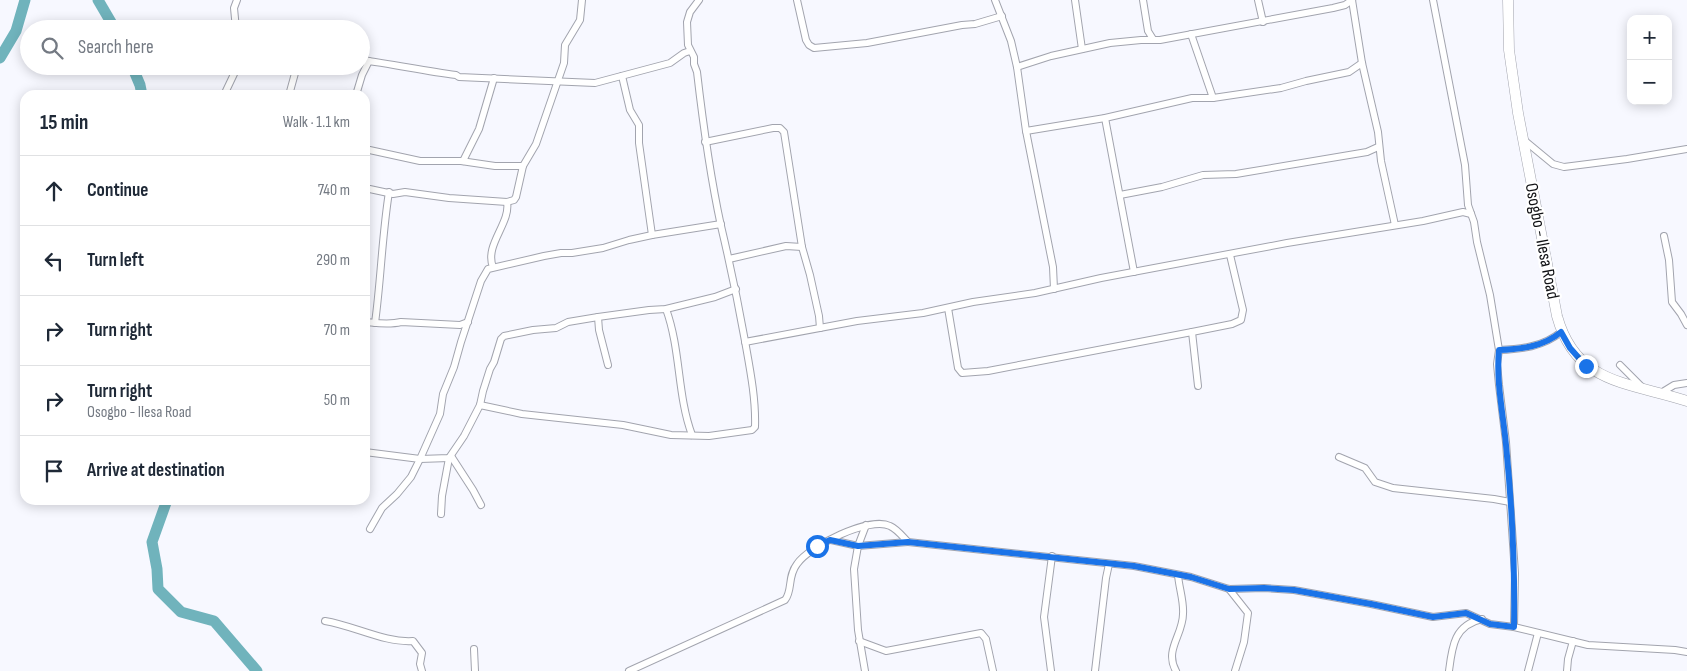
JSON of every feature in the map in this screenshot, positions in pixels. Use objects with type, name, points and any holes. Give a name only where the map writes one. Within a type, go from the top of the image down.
[{"type":"main road","name":"Osogbo - Ilesa Road","points":[[1508,0],[1509,50],[1518,113],[1548,274],[1561,332],[1570,348],[1586,366],[1605,378],[1661,392],[1687,401]]},
{"type":"street","points":[[235,20],[234,8],[237,0]]},
{"type":"street","points":[[370,189],[393,194],[411,193],[507,202],[514,200],[523,166],[536,144],[564,63],[565,45],[580,20],[582,0]]},
{"type":"street","points":[[480,405],[506,412],[546,418],[623,424],[671,435],[709,436],[735,434],[752,430],[755,427],[751,376],[736,289],[705,142],[697,72],[694,57],[688,45],[687,22],[690,12],[699,0]]},
{"type":"street","points":[[796,0],[806,40],[814,48],[867,43],[962,24],[975,24],[1002,16]]},
{"type":"street","points":[[995,0],[1011,41],[1017,68],[1026,131],[1053,267],[1054,289]]},
{"type":"street","points":[[1075,0],[1082,49]]},
{"type":"street","points":[[1143,0],[1148,31],[1153,39]]},
{"type":"street","points":[[1258,0],[1264,22]]},
{"type":"street","points":[[1017,68],[1051,56],[1082,49],[1125,41],[1160,40],[1264,22],[1339,7],[1352,0],[1362,63],[1378,132],[1378,147],[1395,225]]},
{"type":"street","points":[[1433,0],[1465,164],[1468,205],[1476,228],[1477,242],[1490,294],[1499,350],[1497,364],[1506,442],[1515,573],[1514,627]]},
{"type":"street","points":[[1191,34],[1213,98]]},
{"type":"street","points":[[370,61],[459,77],[595,83],[670,63],[690,51]]},
{"type":"street","points":[[1026,131],[1105,118],[1192,98],[1213,98],[1281,88],[1350,72],[1362,63]]},
{"type":"street","points":[[226,90],[234,75]]},
{"type":"street","points":[[290,90],[295,75]]},
{"type":"street","points":[[358,90],[362,75]]},
{"type":"street","points":[[622,76],[630,110],[640,125],[639,142],[652,235]]},
{"type":"street","points":[[463,161],[479,129],[494,78]]},
{"type":"street","points":[[1105,118],[1134,272]]},
{"type":"street","points":[[705,142],[773,128],[782,130],[786,139],[802,247],[810,275],[820,328]]},
{"type":"street","points":[[1524,140],[1553,164],[1564,167],[1627,160],[1687,149]]},
{"type":"street","points":[[1120,195],[1162,187],[1204,175],[1236,174],[1367,152],[1378,147]]},
{"type":"street","points":[[370,150],[420,161],[463,161],[495,166],[523,166]]},
{"type":"street","points":[[1526,154],[1537,151]]},
{"type":"street","points":[[375,323],[383,260],[382,236],[389,192]]},
{"type":"street","points":[[493,267],[492,257],[500,226],[506,216],[507,202]]},
{"type":"street","points":[[1463,212],[1468,205]]},
{"type":"street","points":[[745,342],[857,321],[903,316],[1054,289],[1134,272],[1463,212],[1471,214]]},
{"type":"street","points":[[370,528],[382,508],[397,494],[411,476],[420,459],[440,414],[443,394],[449,381],[481,281],[488,269],[561,253],[603,248],[652,235],[721,224]]},
{"type":"street","points":[[1664,236],[1669,260],[1672,302],[1687,325]]},
{"type":"street","points":[[729,259],[786,246],[802,247]]},
{"type":"street","points":[[948,308],[958,368],[962,373],[988,371],[1232,324],[1241,320],[1242,310],[1230,255]]},
{"type":"street","points":[[442,514],[442,496],[450,457],[480,405],[490,369],[504,336],[533,330],[556,328],[568,322],[598,316],[666,309],[715,297],[736,289]]},
{"type":"street","points":[[666,309],[677,355],[687,422],[692,435]]},
{"type":"street","points":[[598,316],[599,330],[608,365]]},
{"type":"street","points":[[370,322],[460,325],[468,322]]},
{"type":"street","points":[[1192,332],[1198,386]]},
{"type":"street","points":[[1499,350],[1519,349],[1543,344],[1561,332]]},
{"type":"street","points":[[1620,364],[1642,388]]},
{"type":"street","points":[[1661,392],[1674,385],[1687,383]]},
{"type":"street","points":[[370,453],[420,459],[450,457]]},
{"type":"street","points":[[450,457],[481,504]]},
{"type":"street","points":[[1339,457],[1365,468],[1374,482],[1394,488],[1510,502]]},
{"type":"street","points":[[629,671],[785,600],[789,590],[790,574],[802,557],[817,546],[866,525],[881,524],[891,526],[908,542]]},
{"type":"street","points":[[865,671],[860,641],[854,569],[858,546],[866,525]]},
{"type":"street","points":[[830,540],[858,546],[908,542],[1134,566],[1178,574],[1229,589],[1264,588],[1294,590],[1433,617],[1445,617],[1462,612],[1474,615],[1490,624],[1514,627],[1604,647],[1687,652]]},
{"type":"street","points":[[1050,671],[1044,616],[1052,556]]},
{"type":"street","points":[[1095,671],[1096,651],[1109,564]]},
{"type":"street","points":[[1176,671],[1171,652],[1182,624],[1184,612],[1178,574]]},
{"type":"street","points":[[1229,589],[1248,613],[1244,642],[1236,671]]},
{"type":"street","points":[[1449,671],[1457,634],[1469,623],[1482,619]]},
{"type":"street","points":[[325,621],[339,623],[399,642],[413,641],[422,653],[420,664],[422,671]]},
{"type":"street","points":[[860,641],[886,651],[981,633],[986,639],[993,671]]},
{"type":"street","points":[[1528,671],[1538,633]]},
{"type":"street","points":[[1567,671],[1573,641]]},
{"type":"street","points":[[474,649],[475,671]]},
{"type":"waterway","points":[[0,58],[16,31],[25,0]]},
{"type":"waterway","points":[[98,0],[110,20]]},
{"type":"waterway","points":[[136,75],[141,90]]},
{"type":"waterway","points":[[165,505],[152,542],[157,569],[158,589],[181,612],[214,621],[257,671]]},
{"type":"route","points":[[817,546],[830,540],[858,546],[908,542],[1052,556],[1095,563],[1134,566],[1191,577],[1229,589],[1264,588],[1320,594],[1433,617],[1445,617],[1462,612],[1474,615],[1490,624],[1514,627],[1515,573],[1506,442],[1497,364],[1499,350],[1519,349],[1543,344],[1561,332],[1570,348],[1586,366]]}]
